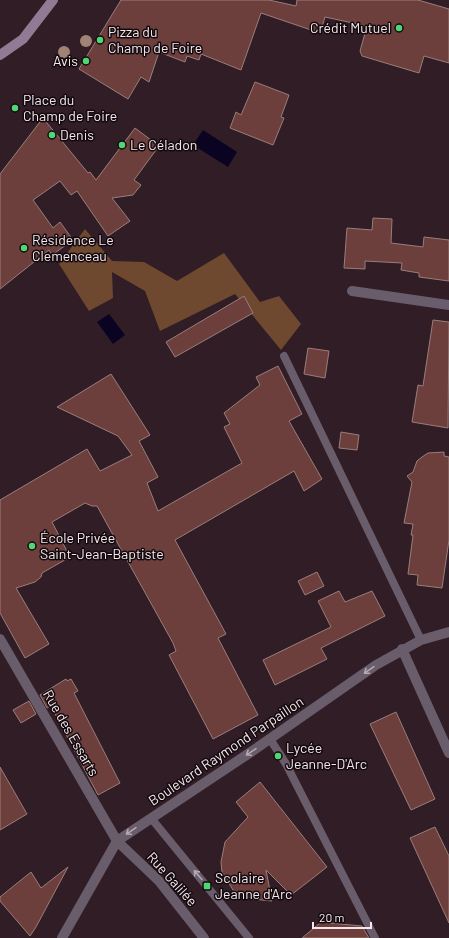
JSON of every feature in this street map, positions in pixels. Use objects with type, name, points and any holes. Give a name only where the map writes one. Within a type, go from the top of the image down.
[{"type":"main road","points":[[0,55],[23,39],[53,0]]},
{"type":"street","points":[[352,291],[449,305]]},
{"type":"street","name":"Boulevard Raymond Parpaillon","points":[[62,938],[117,841],[402,649],[421,640],[449,632]]},
{"type":"street","name":"Rue des Essarts","points":[[0,639],[117,841]]},
{"type":"street","points":[[402,649],[449,753]]},
{"type":"street","name":"Rue Galilée","points":[[117,841],[159,881],[204,938]]},
{"type":"lane","points":[[284,356],[421,640]]},
{"type":"lane","points":[[270,739],[292,775],[375,938]]},
{"type":"lane","points":[[151,818],[249,938]]},
{"type":"shaded area","points":[[203,130],[237,152],[228,167],[193,145]]},
{"type":"shaded area","points":[[85,229],[112,261],[144,262],[177,281],[224,253],[260,302],[279,296],[301,324],[281,350],[235,294],[160,331],[145,291],[112,272],[113,298],[89,311],[59,264]]},
{"type":"shaded area","points":[[109,314],[125,335],[113,344],[97,322]]},
{"type":"building","points":[[121,0],[269,0],[296,6],[297,0],[418,0],[449,9],[449,63],[424,56],[419,73],[362,56],[360,51],[367,26],[325,17],[320,33],[261,13],[241,70],[201,54],[199,60],[187,56],[185,62],[159,52],[149,82],[141,77],[128,99],[79,69]]},
{"type":"building","points":[[255,82],[289,95],[281,117],[284,118],[273,145],[230,128],[236,112],[241,115]]},
{"type":"building","points":[[43,118],[88,173],[90,172],[96,180],[135,128],[159,146],[134,180],[141,185],[133,195],[112,198],[130,221],[108,236],[77,191],[71,195],[60,181],[33,200],[53,228],[60,222],[73,240],[52,255],[49,250],[0,289],[0,174]]},
{"type":"building","points":[[373,218],[392,219],[391,243],[423,247],[424,237],[449,240],[449,281],[419,277],[419,273],[401,270],[402,263],[365,261],[365,269],[344,268],[347,228],[372,230]]},
{"type":"building","points":[[244,296],[253,313],[175,357],[166,342]]},
{"type":"building","points":[[433,320],[449,322],[448,428],[412,422],[418,385],[423,386]]},
{"type":"building","points":[[308,348],[329,351],[325,378],[304,374]]},
{"type":"building","points":[[278,366],[302,414],[289,421],[322,479],[304,491],[294,471],[175,540],[226,634],[218,638],[258,715],[213,739],[169,655],[176,651],[173,643],[97,506],[92,506],[85,503],[52,522],[70,557],[42,573],[41,577],[35,582],[16,588],[49,644],[25,658],[0,613],[0,500],[87,449],[100,471],[132,455],[118,436],[57,407],[111,374],[150,435],[139,441],[158,477],[147,483],[158,511],[242,463],[224,427],[230,424],[224,413],[260,385],[256,377]]},
{"type":"building","points":[[341,432],[359,435],[357,450],[339,448]]},
{"type":"building","points":[[444,452],[444,456],[449,457],[449,540],[442,588],[417,585],[418,575],[408,574],[413,524],[404,523],[412,482],[407,476],[413,472],[417,461],[428,453]]},
{"type":"building","points":[[317,572],[324,586],[305,595],[298,581]]},
{"type":"building","points":[[339,591],[345,602],[372,591],[385,616],[321,648],[327,659],[275,685],[263,660],[331,627],[318,601]]},
{"type":"building","points":[[66,679],[67,681],[71,679],[78,691],[74,693],[120,783],[98,795],[51,706],[47,708],[40,695]]},
{"type":"building","points":[[29,701],[36,714],[21,723],[13,710]]},
{"type":"building","points":[[396,712],[435,799],[411,810],[370,724]]},
{"type":"building","points":[[0,767],[27,814],[0,830]]},
{"type":"building","points":[[260,782],[327,867],[291,895],[266,870],[272,901],[252,899],[233,890],[222,872],[221,862],[225,842],[248,817],[236,802]]},
{"type":"building","points":[[435,827],[449,856],[449,923],[410,838]]},
{"type":"building","points":[[68,867],[30,936],[0,901],[0,897],[31,872],[41,888]]},
{"type":"building","points":[[326,918],[330,923],[362,926],[369,938],[302,938]]},
{"type":"place","name":"Crédit Mutuel","points":[[399,28]]},
{"type":"place","name":"Pizza du Champ de Foire","points":[[100,40]]},
{"type":"place","name":"Avis","points":[[86,61]]},
{"type":"place","name":"Place du Champ de Foire","points":[[15,108]]},
{"type":"place","name":"Denis","points":[[52,135]]},
{"type":"place","name":"Le Céladon","points":[[122,145]]},
{"type":"place","name":"Résidence Le Clemenceau","points":[[24,248]]},
{"type":"place","name":"École Privée Saint-Jean-Baptiste","points":[[32,546]]},
{"type":"place","name":"Lycée Jeanne-D'Arc","points":[[278,756]]},
{"type":"place","name":"Scolaire Jeanne d'Arc","points":[[207,886]]}]
